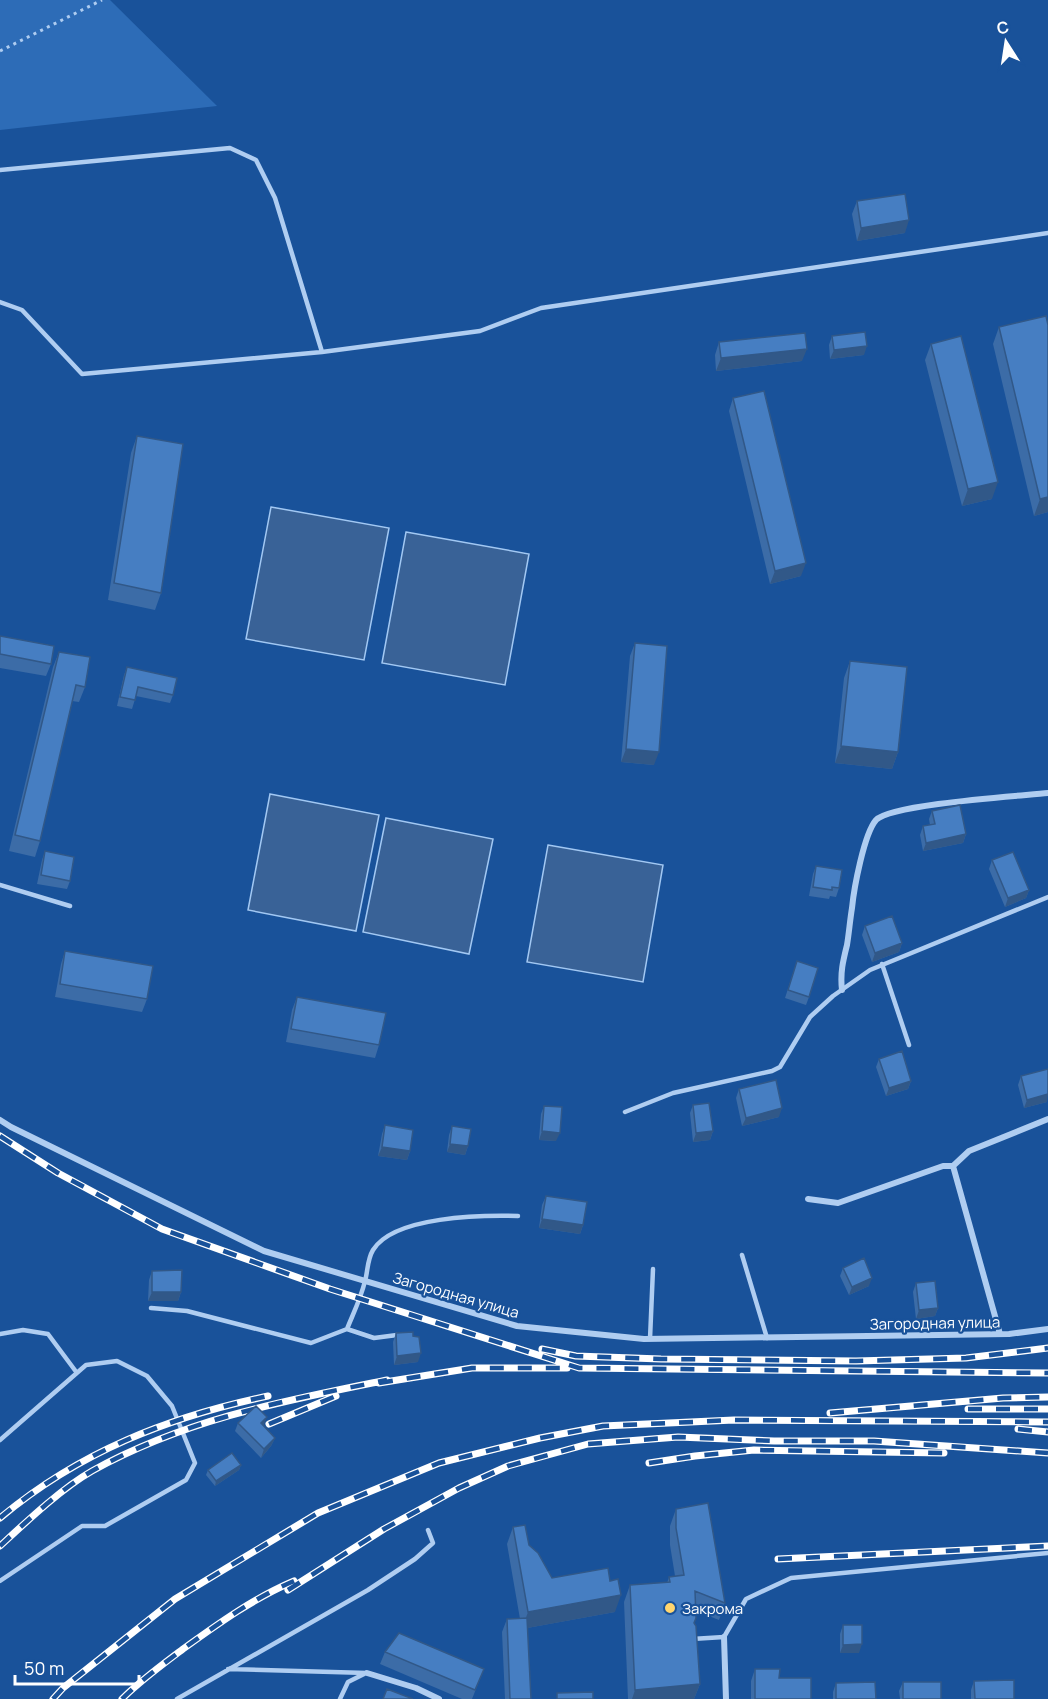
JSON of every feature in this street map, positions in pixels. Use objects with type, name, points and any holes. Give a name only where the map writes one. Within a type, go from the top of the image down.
[{"type":"street","points":[[842,990],[840,974],[854,894],[869,831],[878,818],[900,810],[969,800],[1048,793]]},
{"type":"street","points":[[808,1199],[838,1203],[943,1166],[953,1166],[969,1151],[1048,1119]]},
{"type":"street","name":"Загородная улица","points":[[0,1120],[21,1133],[264,1251],[517,1326],[650,1340],[1000,1334],[1048,1329]]},
{"type":"street","points":[[953,1166],[1000,1334]]},
{"type":"street","points":[[724,1637],[726,1699]]},
{"type":"street","points":[[367,1673],[416,1688],[439,1699]]},
{"type":"lane","points":[[0,170],[230,148],[256,160],[275,198],[322,352]]},
{"type":"lane","points":[[0,302],[22,310],[82,374],[322,352],[480,331],[540,308],[1048,233]]},
{"type":"lane","points":[[0,885],[70,906]]},
{"type":"lane","points":[[625,1112],[673,1093],[772,1071],[780,1067],[810,1017],[870,970],[1048,897]]},
{"type":"lane","points":[[882,964],[909,1045]]},
{"type":"lane","points":[[347,1329],[374,1249],[393,1232],[449,1219],[518,1216]]},
{"type":"lane","points":[[742,1255],[767,1338]]},
{"type":"lane","points":[[650,1340],[653,1269]]},
{"type":"lane","points":[[151,1308],[187,1311],[311,1343],[347,1329],[374,1338],[397,1335]]},
{"type":"lane","points":[[0,1334],[23,1330],[48,1334],[76,1373]]},
{"type":"lane","points":[[0,1440],[86,1365],[117,1360],[147,1376],[172,1406],[195,1463],[186,1480],[105,1526],[82,1526],[0,1581]]},
{"type":"lane","points":[[177,1699],[368,1590],[415,1559],[433,1543],[428,1530]]},
{"type":"lane","points":[[692,1639],[724,1637],[746,1599],[791,1578],[1048,1553]]},
{"type":"lane","points":[[228,1669],[367,1673]]},
{"type":"lane","points":[[340,1699],[348,1682],[367,1673]]},
{"type":"path","points":[[0,51],[102,0]]},
{"type":"shaded area","points":[[0,0],[110,0],[217,106],[0,130]]},
{"type":"shaded area","points":[[271,507],[389,528],[364,660],[246,639]]},
{"type":"shaded area","points":[[406,532],[529,554],[505,685],[382,663]]},
{"type":"shaded area","points":[[270,794],[379,815],[356,931],[248,910]]},
{"type":"shaded area","points":[[386,818],[493,839],[469,954],[363,932]]},
{"type":"shaded area","points":[[548,845],[663,865],[643,982],[527,962]]},
{"type":"building","points":[[905,194],[909,220],[861,228],[857,201]]},
{"type":"building","points":[[1046,316],[1048,325],[1048,497],[1040,499],[999,327]]},
{"type":"building","points":[[865,332],[867,346],[834,350],[832,336]]},
{"type":"building","points":[[805,333],[807,349],[721,358],[719,342]]},
{"type":"building","points":[[961,336],[998,482],[968,489],[931,344]]},
{"type":"building","points":[[764,391],[806,563],[775,571],[733,398]]},
{"type":"building","points":[[137,436],[183,444],[161,593],[114,583]]},
{"type":"building","points":[[0,636],[54,646],[51,664],[0,654]]},
{"type":"building","points":[[635,643],[667,646],[659,752],[626,749]]},
{"type":"building","points":[[59,652],[90,657],[85,687],[76,685],[40,841],[15,835]]},
{"type":"building","points":[[850,661],[907,667],[898,752],[841,746]]},
{"type":"building","points":[[127,667],[177,678],[173,695],[138,687],[135,700],[120,697]]},
{"type":"building","points":[[960,805],[966,834],[926,843],[923,826],[935,824],[932,811]]},
{"type":"building","points":[[45,851],[74,857],[70,881],[41,875]]},
{"type":"building","points":[[1013,852],[1029,890],[1008,898],[992,860]]},
{"type":"building","points":[[816,866],[842,870],[839,888],[832,887],[832,890],[813,887]]},
{"type":"building","points":[[892,916],[902,943],[875,953],[865,926]]},
{"type":"building","points":[[65,951],[153,966],[147,999],[60,984]]},
{"type":"building","points":[[797,961],[818,968],[809,997],[788,990]]},
{"type":"building","points":[[297,997],[386,1013],[379,1045],[291,1029]]},
{"type":"building","points":[[902,1051],[911,1081],[889,1088],[879,1059]]},
{"type":"building","points":[[1048,1069],[1048,1094],[1027,1100],[1021,1076]]},
{"type":"building","points":[[776,1080],[782,1108],[746,1118],[739,1089]]},
{"type":"building","points":[[709,1103],[713,1131],[696,1133],[693,1105]]},
{"type":"building","points":[[544,1106],[562,1107],[560,1133],[542,1131]]},
{"type":"building","points":[[385,1125],[413,1130],[410,1151],[382,1147]]},
{"type":"building","points":[[452,1126],[471,1129],[468,1146],[450,1144]]},
{"type":"building","points":[[546,1196],[587,1202],[583,1225],[542,1219]]},
{"type":"building","points":[[864,1258],[872,1278],[852,1287],[843,1268]]},
{"type":"building","points":[[182,1270],[181,1292],[152,1292],[152,1271]]},
{"type":"building","points":[[935,1281],[938,1308],[919,1310],[916,1283]]},
{"type":"building","points":[[413,1332],[413,1336],[419,1337],[421,1353],[397,1356],[396,1333]]},
{"type":"building","points":[[256,1406],[267,1417],[261,1423],[275,1438],[264,1449],[238,1423]]},
{"type":"building","points":[[232,1453],[241,1465],[216,1481],[208,1470]]},
{"type":"building","name":"Закрома","points":[[708,1503],[725,1603],[695,1591],[696,1618],[694,1623],[700,1684],[635,1690],[630,1585],[670,1582],[669,1577],[684,1575],[676,1528],[676,1509]]},
{"type":"building","points":[[525,1525],[529,1545],[538,1553],[552,1578],[608,1568],[610,1581],[618,1579],[621,1595],[528,1612],[513,1527]]},
{"type":"building","points":[[527,1618],[531,1699],[510,1699],[507,1619]]},
{"type":"building","points":[[843,1625],[862,1625],[862,1644],[843,1645]]},
{"type":"building","points":[[399,1633],[484,1669],[475,1690],[385,1652]]},
{"type":"building","points":[[755,1669],[780,1669],[779,1678],[811,1678],[811,1699],[755,1699]]},
{"type":"building","points":[[1014,1680],[1014,1699],[975,1699],[974,1681]]},
{"type":"building","points":[[875,1682],[876,1699],[836,1699],[836,1683]]},
{"type":"building","points":[[903,1682],[941,1682],[941,1699],[903,1699]]},
{"type":"building","points":[[387,1689],[413,1699],[383,1699]]},
{"type":"building","points":[[593,1692],[593,1699],[557,1699],[557,1693]]},
{"type":"railway","points":[[0,1136],[58,1173],[162,1229],[330,1289],[579,1368],[1048,1373]]},
{"type":"railway","points":[[542,1349],[576,1356],[856,1361],[966,1358],[1048,1348]]},
{"type":"railway","points":[[379,1383],[472,1368],[567,1368]]},
{"type":"railway","points":[[0,1546],[44,1506],[69,1487],[92,1471],[127,1453],[199,1425],[236,1414],[387,1380]]},
{"type":"railway","points":[[0,1518],[61,1474],[126,1440],[195,1415],[268,1396]]},
{"type":"railway","points":[[269,1424],[336,1396]]},
{"type":"railway","points":[[830,1413],[1003,1398],[1048,1397]]},
{"type":"railway","points":[[968,1409],[1048,1409]]},
{"type":"railway","points":[[53,1699],[63,1688],[175,1599],[318,1513],[439,1463],[540,1438],[603,1426],[734,1420],[1048,1422]]},
{"type":"railway","points":[[1018,1429],[1048,1432]]},
{"type":"railway","points":[[288,1590],[384,1529],[459,1488],[508,1466],[588,1444],[678,1437],[774,1441],[874,1441],[1048,1453]]},
{"type":"railway","points":[[649,1463],[754,1450],[944,1453]]},
{"type":"railway","points":[[778,1559],[1048,1546]]},
{"type":"railway","points":[[122,1699],[159,1667],[223,1621],[265,1595],[294,1581]]},
{"type":"place","name":"Закрома","points":[[670,1608]]}]
